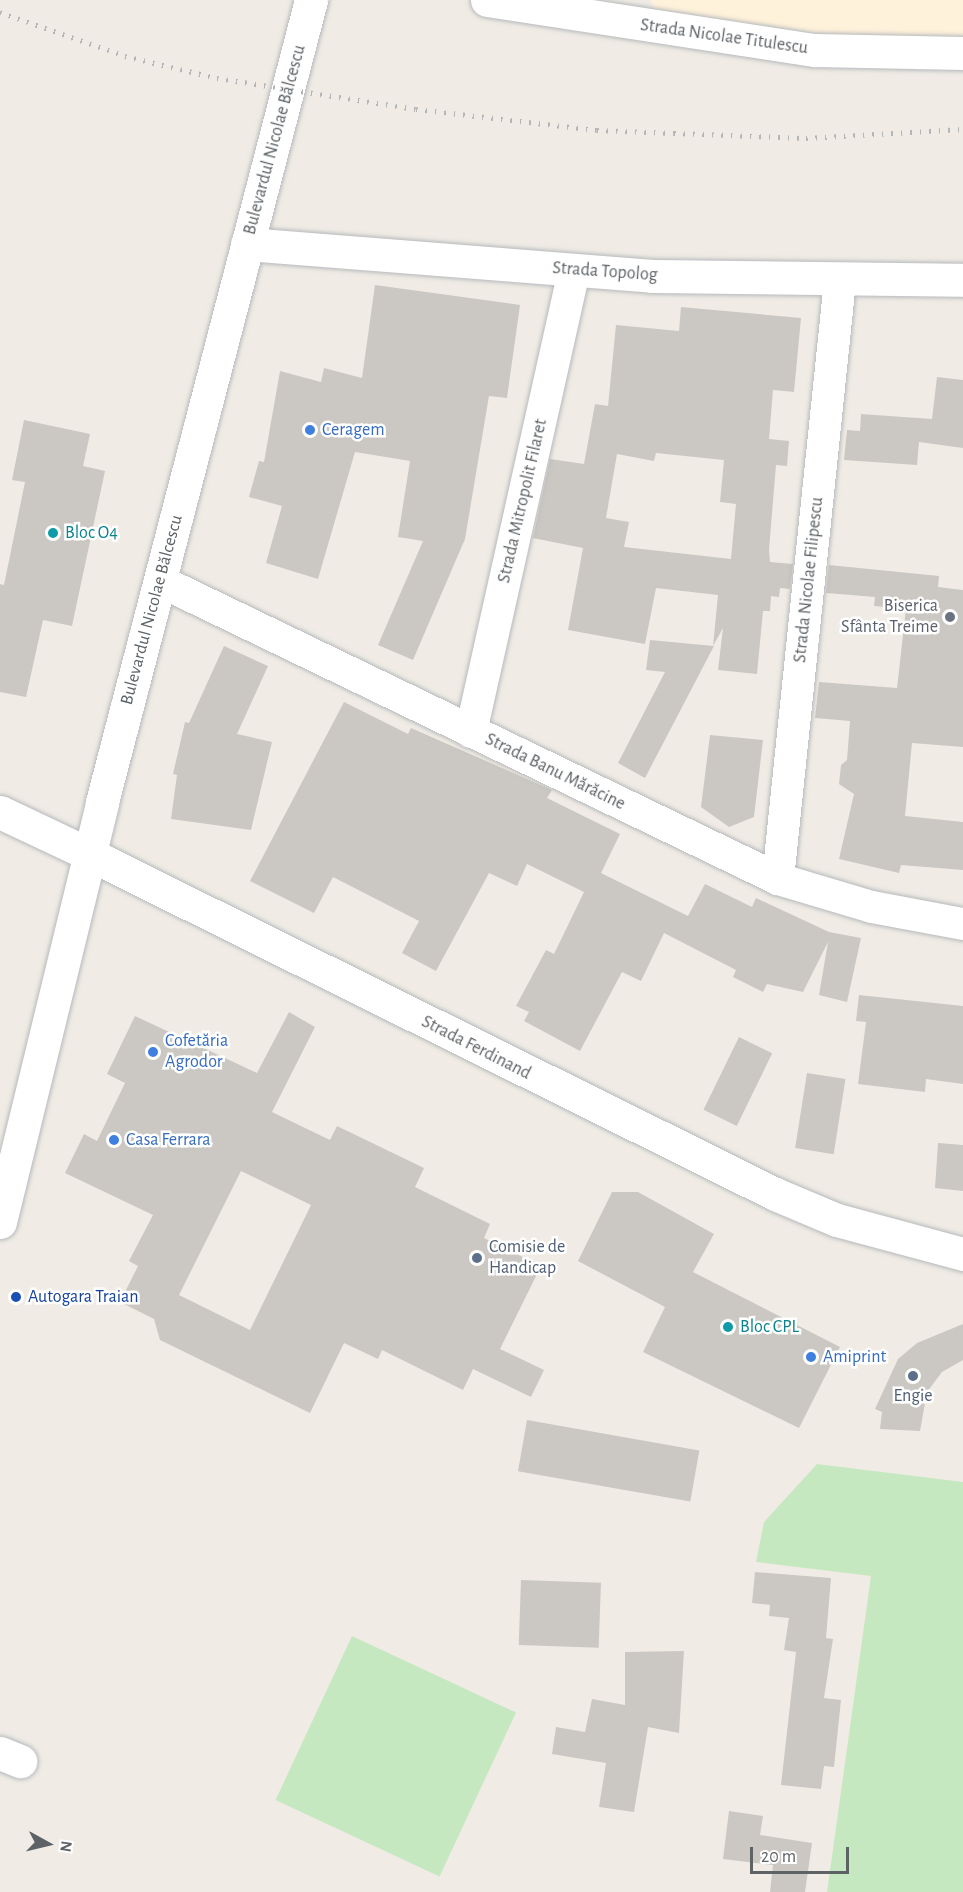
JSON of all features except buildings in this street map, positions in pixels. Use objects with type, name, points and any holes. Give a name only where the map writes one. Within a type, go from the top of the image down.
[{"type":"main road","name":"Bulevardul Nicolae Bălcescu","points":[[0,1222],[8,1155],[89,854],[311,0]]},
{"type":"main road","name":"Strada Nicolae Titulescu","points":[[487,0],[815,50],[963,53]]},
{"type":"main road","name":"Strada Topolog","points":[[247,244],[574,270],[840,281],[963,280]]},
{"type":"main road","name":"Strada Ferdinand","points":[[0,812],[775,1194],[837,1220],[963,1254]]},
{"type":"street","name":"Strada Mitropolit Filaret","points":[[471,732],[574,270]]},
{"type":"street","name":"Strada Nicolae Filipescu","points":[[778,879],[840,281]]},
{"type":"street","name":"Strada Banu Mărăcine","points":[[160,581],[778,879],[872,907],[963,924]]},
{"type":"shaded area","points":[[650,0],[963,0],[963,38],[912,40],[813,33],[656,11]]},
{"type":"green space","points":[[817,1464],[963,1482],[963,1892],[827,1892],[871,1576],[756,1562],[764,1522]]},
{"type":"green space","points":[[352,1636],[516,1712],[440,1877],[276,1800]]},
{"type":"railway","points":[[0,12],[125,56],[217,78],[416,109],[597,130],[806,138],[963,129]]},
{"type":"place","name":"Ceragem","points":[[310,430]]},
{"type":"place","name":"Bloc O4","points":[[53,533]]},
{"type":"place","name":"Biserica Sfânta Treime","points":[[950,617]]},
{"type":"place","name":"Cofetăria Agrodor","points":[[153,1052]]},
{"type":"place","name":"Casa Ferrara","points":[[114,1140]]},
{"type":"place","name":"Comisie de Handicap","points":[[477,1258]]},
{"type":"place","name":"Autogara Traian","points":[[16,1297]]},
{"type":"place","name":"Bloc CPL","points":[[728,1327]]},
{"type":"place","name":"Amiprint","points":[[811,1357]]},
{"type":"place","name":"Engie","points":[[913,1376]]}]
